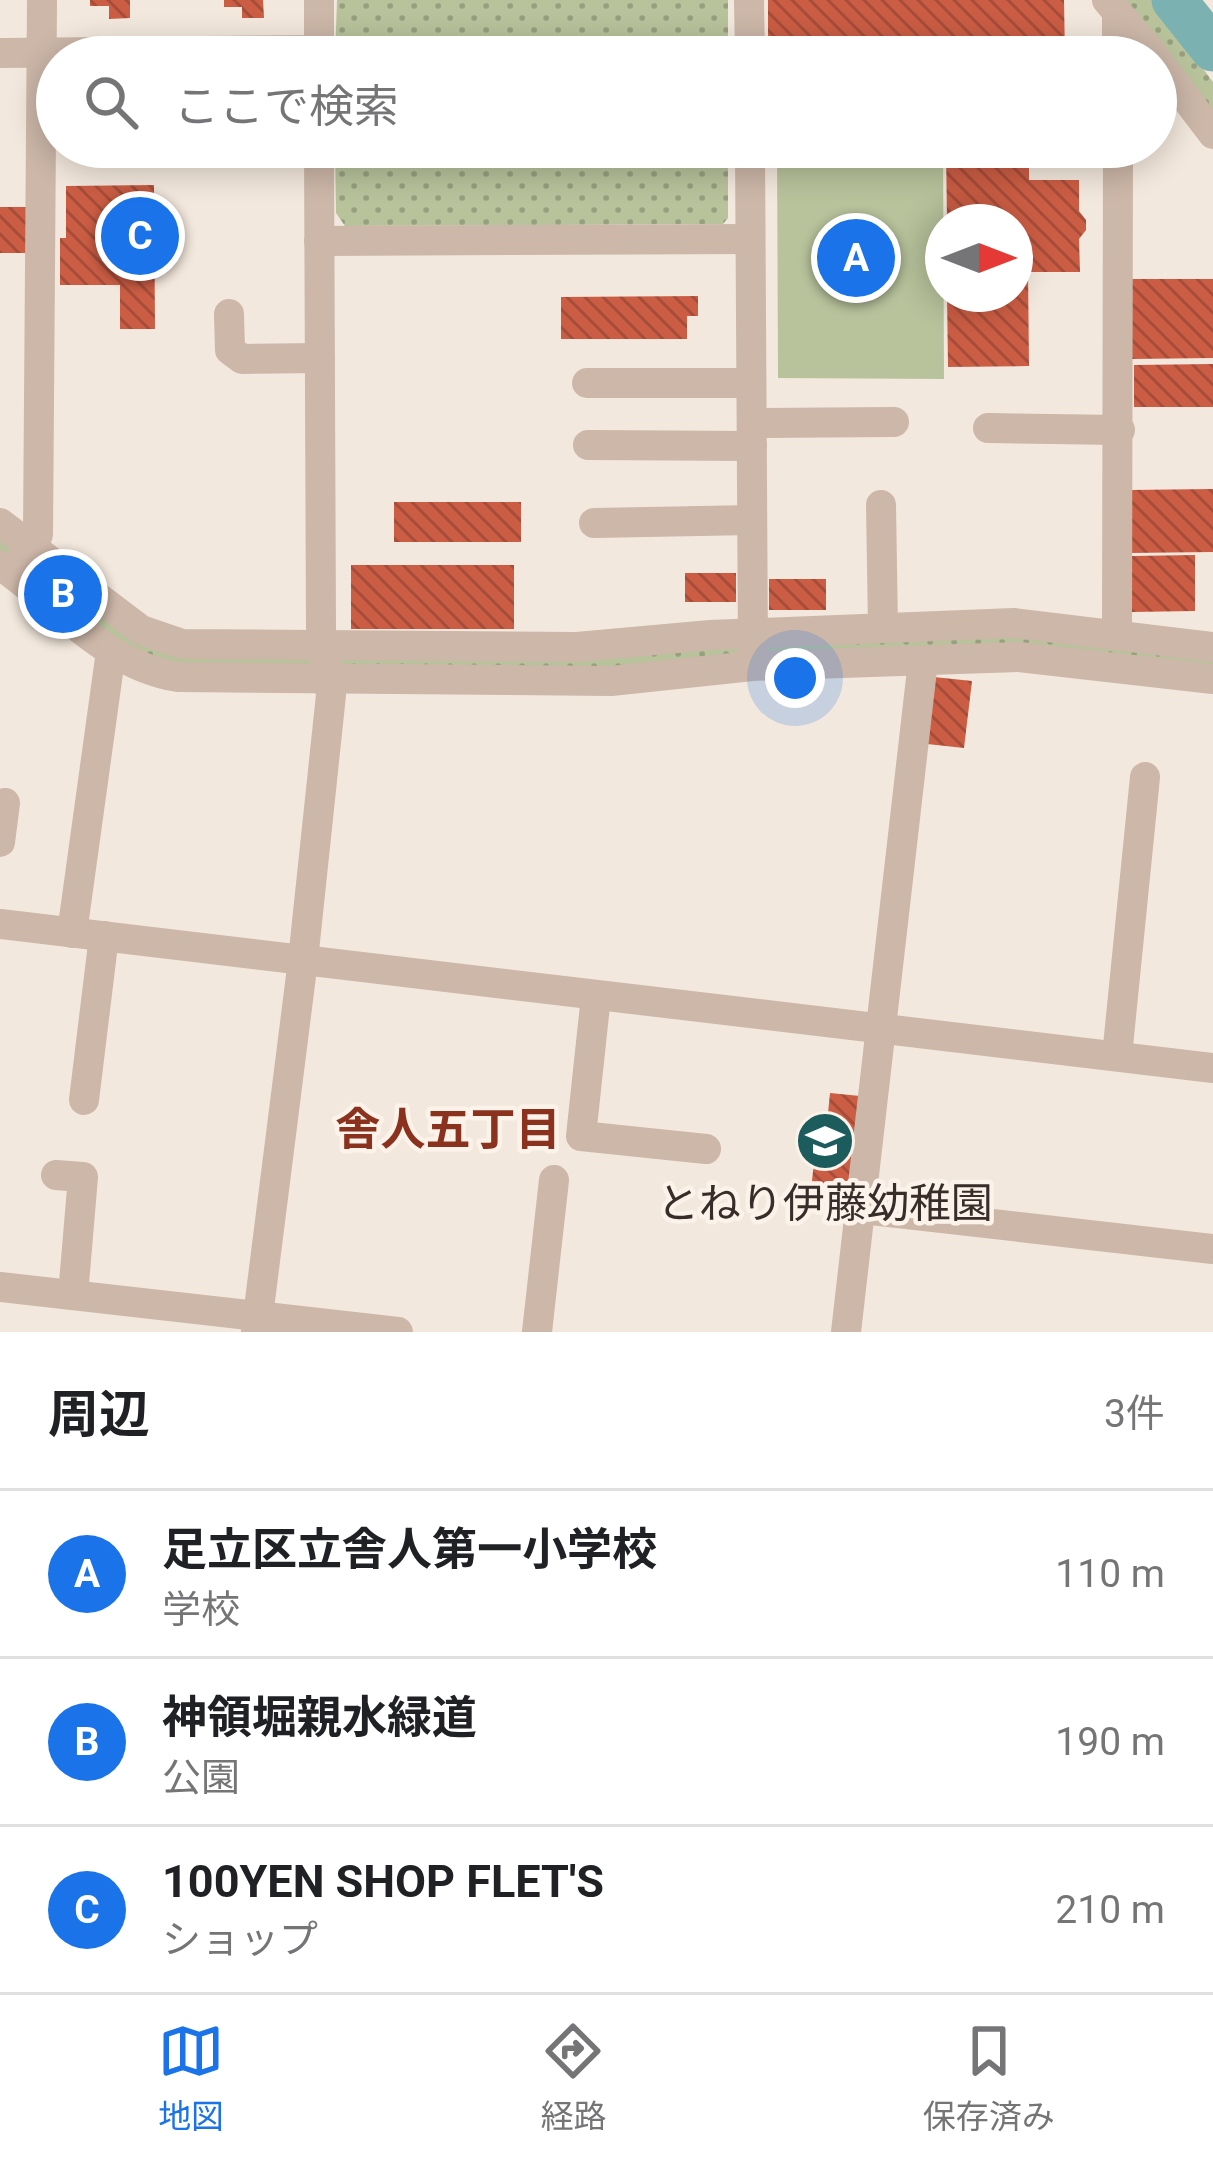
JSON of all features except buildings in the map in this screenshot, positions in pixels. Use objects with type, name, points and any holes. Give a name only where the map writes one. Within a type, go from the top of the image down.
[{"type":"street","points":[[40,36],[42,0]]},
{"type":"street","points":[[319,0],[319,36]]},
{"type":"street","points":[[749,0],[750,36]]},
{"type":"street","points":[[1112,6],[1115,36]]},
{"type":"street","points":[[1112,6],[1137,36]]},
{"type":"street","points":[[0,53],[36,52]]},
{"type":"street","points":[[1177,87],[1213,134]]},
{"type":"street","points":[[39,168],[38,535],[32,547],[3,573],[137,667],[178,677],[611,682],[752,666],[1019,657],[1213,679]]},
{"type":"street","points":[[257,1324],[331,694],[323,646],[319,168]]},
{"type":"street","points":[[750,168],[752,666]]},
{"type":"street","points":[[1117,635],[1118,168]]},
{"type":"street","points":[[320,241],[751,239]]},
{"type":"street","points":[[229,314],[230,350],[242,359],[320,358]]},
{"type":"street","points":[[587,383],[751,383]]},
{"type":"street","points":[[588,445],[894,422]]},
{"type":"street","points":[[988,428],[1120,430]]},
{"type":"street","points":[[881,505],[883,628]]},
{"type":"street","points":[[594,523],[752,520]]},
{"type":"street","points":[[0,523],[141,630],[182,644],[577,647],[753,633],[1014,622],[1213,647]]},
{"type":"street","points":[[84,1100],[88,934],[111,651]]},
{"type":"street","points":[[846,1332],[923,661]]},
{"type":"street","points":[[1117,1056],[1145,777]]},
{"type":"street","points":[[0,842],[5,803]]},
{"type":"street","points":[[1,930],[88,934],[1213,1068]]},
{"type":"street","points":[[596,996],[581,1136],[706,1149]]},
{"type":"street","points":[[56,1174],[83,1177],[73,1295]]},
{"type":"street","points":[[537,1332],[554,1180]]},
{"type":"street","points":[[862,1210],[1213,1250]]},
{"type":"street","points":[[0,1287],[257,1324],[398,1332]]},
{"type":"green space","points":[[337,0],[728,0],[728,36],[336,36]]},
{"type":"green space","points":[[1125,0],[1152,0],[1213,82],[1213,116],[1177,69],[1177,36],[1152,36]]},
{"type":"green space","points":[[335,168],[728,168],[728,218],[723,224],[345,226],[336,213]]},
{"type":"green space","points":[[777,168],[943,168],[943,204],[925,204],[925,312],[944,312],[944,379],[778,378]]},
{"type":"green space","points":[[0,535],[155,645],[1013,629],[1213,653],[1213,671],[587,674],[146,664],[0,558]]},
{"type":"waterway","points":[[1174,0],[1213,49]]},
{"type":"place","name":"100YEN SHOP FLET'S","points":[[140,236]]},
{"type":"place","name":"足立区立舎人第一小学校","points":[[856,258]]},
{"type":"place","name":"神領堀親水緑道","points":[[63,594]]},
{"type":"place","name":"とねり伊藤幼稚園","points":[[825,1141]]},
{"type":"district","name":"舎人五丁目","points":[[448,1129]]}]
